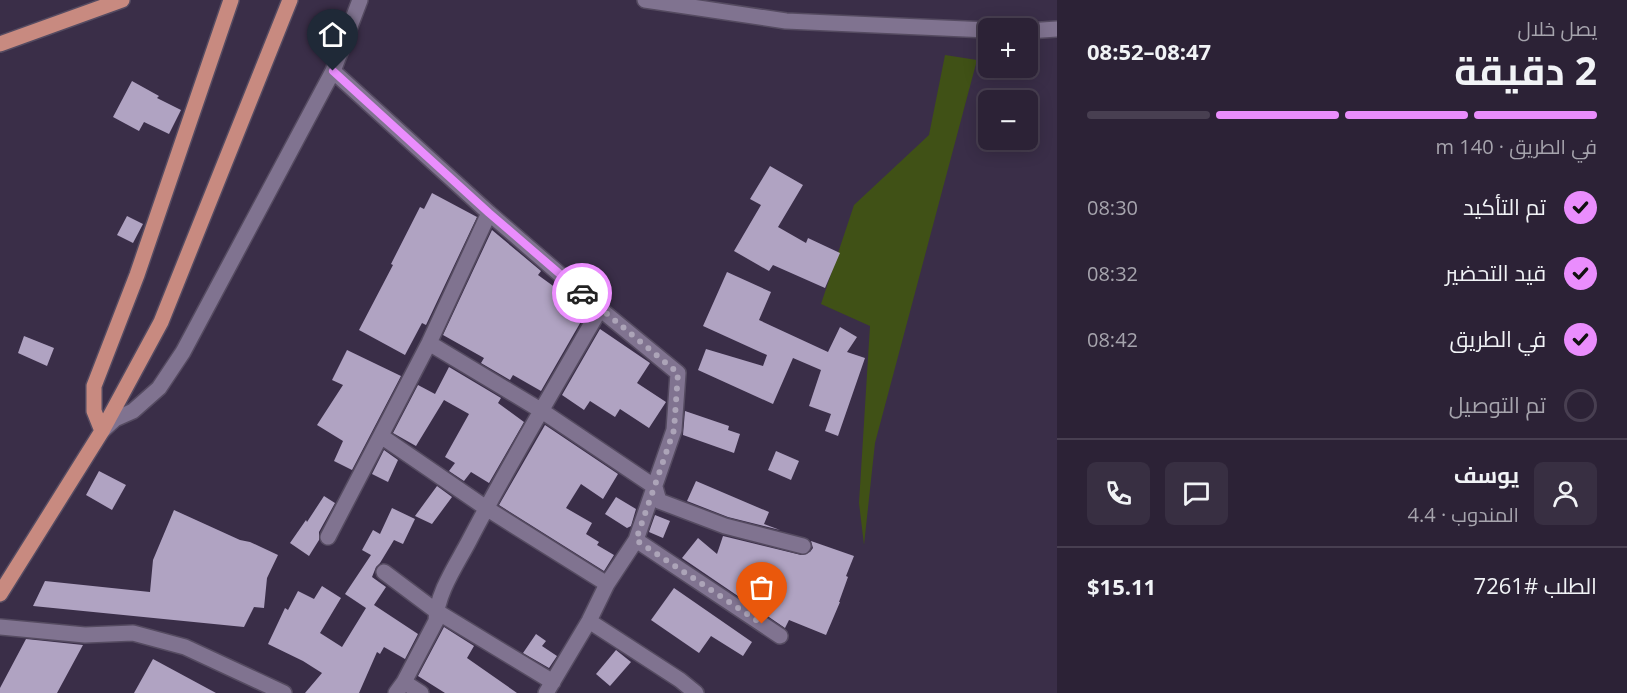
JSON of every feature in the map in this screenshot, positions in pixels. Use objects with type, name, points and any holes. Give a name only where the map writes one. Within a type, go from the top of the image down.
[{"type":"main road","points":[[0,44],[122,0]]},
{"type":"main road","points":[[102,431],[94,411],[94,386],[141,264],[231,0]]},
{"type":"main road","points":[[0,594],[102,431],[160,322],[290,0]]},
{"type":"street","points":[[102,431],[115,419],[133,411],[159,388],[183,352],[333,71],[360,0]]},
{"type":"street","points":[[645,0],[786,21],[978,30]]},
{"type":"street","points":[[1038,30],[1057,29]]},
{"type":"street","points":[[333,71],[489,213],[678,373],[674,430],[636,540],[607,584],[589,621],[549,687],[436,611],[384,572]]},
{"type":"street","points":[[328,537],[429,343],[489,213]]},
{"type":"street","points":[[422,693],[400,688],[436,621],[436,611],[448,582],[486,508],[600,309]]},
{"type":"street","points":[[429,343],[542,411],[655,487],[658,501],[725,526],[803,546]]},
{"type":"street","points":[[381,436],[486,508],[607,584]]},
{"type":"street","points":[[636,540],[780,636]]},
{"type":"street","points":[[589,621],[680,680],[696,693]]},
{"type":"street","points":[[0,627],[85,635],[133,633],[185,647],[284,693]]},
{"type":"green space","points":[[945,55],[977,60],[875,443],[864,545],[859,503],[870,326],[821,304],[854,205],[929,135]]},
{"type":"building","points":[[132,81],[159,96],[157,98],[181,110],[169,134],[144,122],[139,131],[113,117]]},
{"type":"building","points":[[770,166],[803,185],[778,227],[806,243],[808,238],[840,253],[825,288],[773,265],[769,271],[734,251],[761,205],[750,199]]},
{"type":"building","points":[[432,193],[477,217],[426,325],[422,323],[405,355],[359,330],[420,207],[424,209]]},
{"type":"building","points":[[127,216],[143,224],[133,243],[117,235]]},
{"type":"building","points":[[492,230],[541,271],[538,275],[585,309],[583,318],[541,391],[513,375],[510,380],[481,363],[484,358],[443,335]]},
{"type":"building","points":[[727,272],[771,292],[759,320],[828,352],[840,327],[857,337],[847,352],[865,358],[838,436],[825,431],[831,414],[809,406],[821,370],[793,358],[773,404],[698,370],[706,349],[763,366],[767,355],[703,326]]},
{"type":"building","points":[[600,329],[650,363],[637,383],[666,402],[649,428],[620,409],[615,417],[590,401],[584,410],[562,395]]},
{"type":"building","points":[[24,336],[54,348],[47,366],[18,353]]},
{"type":"building","points":[[347,350],[401,376],[352,470],[334,461],[343,441],[317,425],[343,385],[332,380]]},
{"type":"building","points":[[449,367],[501,398],[498,403],[524,422],[489,483],[471,472],[464,481],[449,471],[455,463],[445,457],[469,414],[444,400],[416,446],[393,433],[418,385],[435,394]]},
{"type":"building","points":[[685,411],[729,426],[728,430],[740,434],[734,453],[683,435]]},
{"type":"building","points":[[545,425],[618,474],[603,499],[581,484],[566,508],[592,523],[586,534],[599,542],[597,545],[614,555],[604,571],[499,505]]},
{"type":"building","points":[[384,450],[398,460],[388,482],[372,474]]},
{"type":"building","points":[[776,451],[799,461],[791,480],[768,470]]},
{"type":"building","points":[[99,471],[126,485],[112,510],[86,495]]},
{"type":"building","points":[[696,481],[769,512],[764,524],[780,530],[728,517],[687,501]]},
{"type":"building","points":[[437,486],[452,497],[432,524],[415,516]]},
{"type":"building","points":[[324,496],[335,503],[319,532],[319,540],[309,556],[290,543]]},
{"type":"building","points":[[616,497],[636,509],[631,526],[627,528],[605,514]]},
{"type":"building","points":[[392,508],[415,519],[403,544],[394,540],[376,567],[372,577],[386,587],[374,605],[418,634],[405,659],[384,647],[380,654],[377,652],[359,693],[305,693],[322,673],[268,644],[285,608],[288,610],[298,591],[314,599],[322,586],[341,598],[320,633],[342,647],[366,608],[345,594],[371,555],[362,550],[373,530],[380,534]]},
{"type":"building","points":[[174,510],[278,555],[267,578],[264,608],[254,607],[244,627],[33,606],[45,581],[150,592],[153,560]]},
{"type":"building","points":[[655,515],[670,521],[663,538],[649,532]]},
{"type":"building","points":[[723,536],[801,555],[810,552],[813,548],[811,541],[854,556],[846,576],[848,577],[840,602],[826,635],[789,620],[785,628],[682,558],[698,538],[717,554]]},
{"type":"building","points":[[674,588],[752,642],[743,656],[711,636],[699,653],[651,620]]},
{"type":"building","points":[[444,627],[474,646],[467,658],[517,693],[445,693],[418,676]]},
{"type":"building","points":[[536,634],[546,641],[542,646],[557,656],[549,668],[523,653]]},
{"type":"building","points":[[26,639],[83,645],[57,693],[0,693],[0,688]]},
{"type":"building","points":[[616,650],[631,662],[610,686],[596,674]]},
{"type":"building","points":[[153,659],[216,693],[134,693]]},
{"type":"way so far","points":[[582,293],[678,373],[674,430],[636,540],[762,624]]},
{"type":"route","points":[[333,71],[489,213],[582,293]]}]
